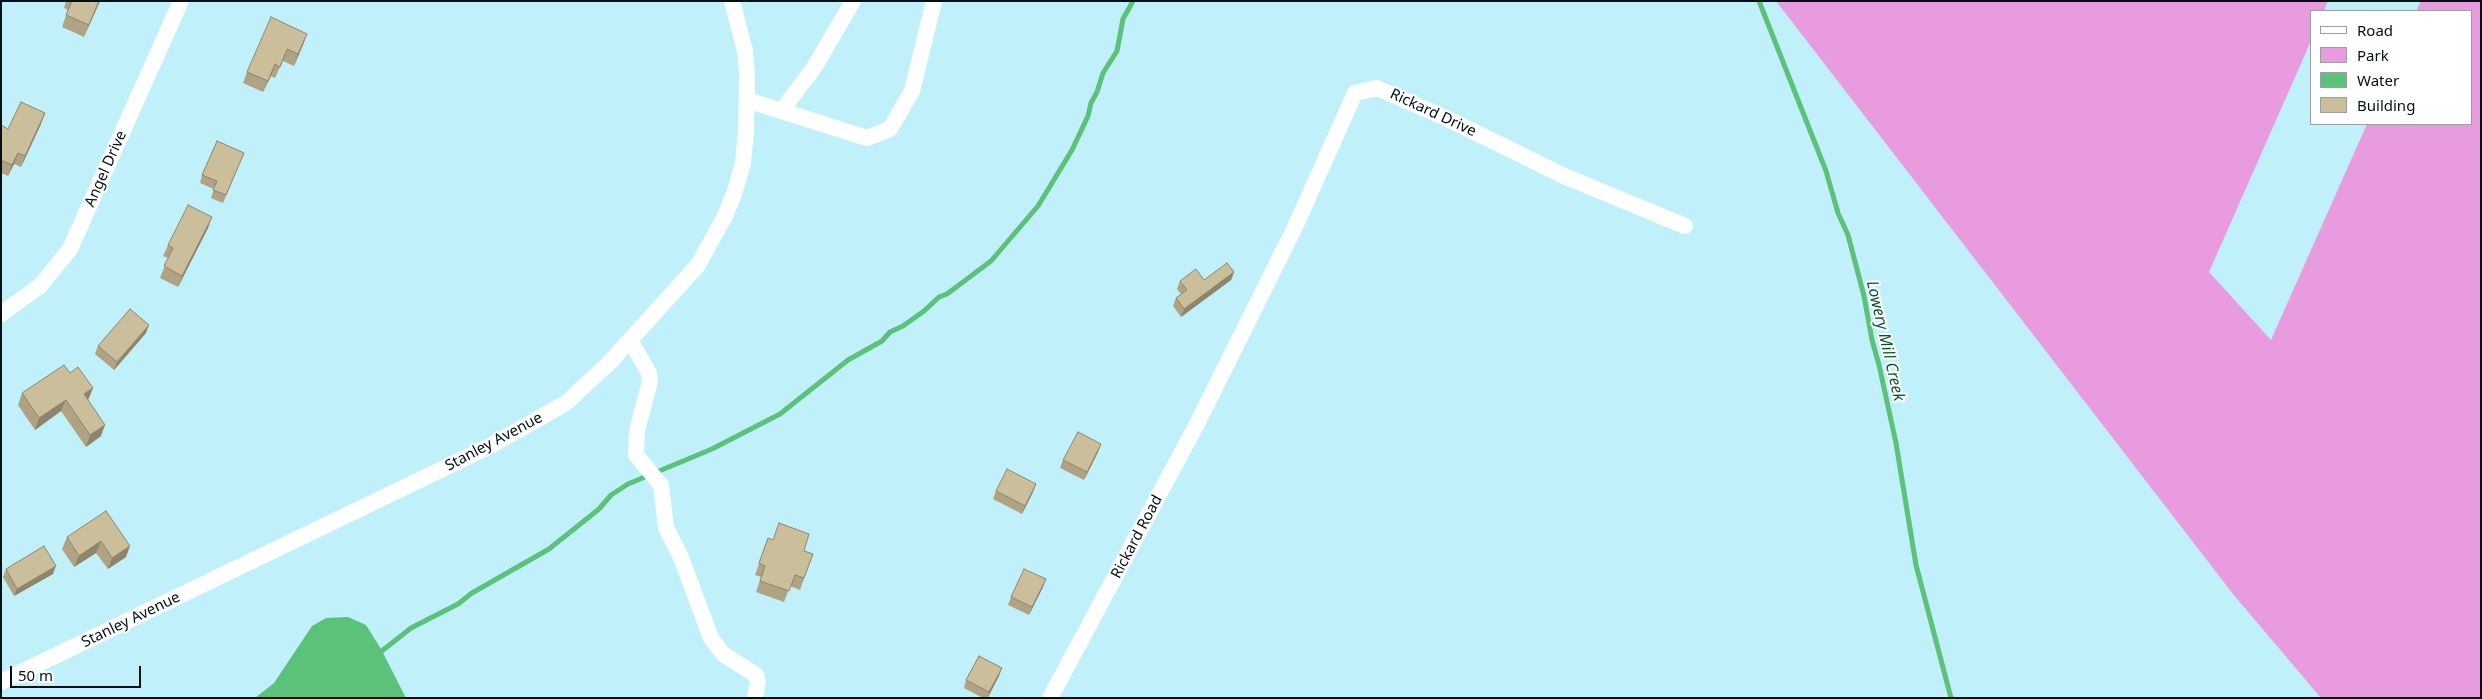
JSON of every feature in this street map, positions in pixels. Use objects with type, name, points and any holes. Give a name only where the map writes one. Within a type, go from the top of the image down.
[{"type":"street","name":"Angel Drive","points":[[1,314],[40,286],[70,249],[181,1]]},
{"type":"street","name":"Stanley Avenue","points":[[1,682],[490,446],[566,403],[631,342],[698,265],[725,216],[734,194],[742,162],[747,100],[745,51],[732,1]]},
{"type":"street","points":[[782,110],[814,68],[853,1]]},
{"type":"street","points":[[747,100],[867,138],[890,128],[912,91],[934,1]]},
{"type":"street","name":"Rickard Drive","points":[[1220,375],[1295,226],[1355,92],[1377,88],[1448,119],[1564,176],[1685,226]]},
{"type":"street","points":[[631,342],[649,373],[650,382],[636,430],[636,455],[661,484],[666,528],[680,555],[711,638],[723,654],[756,675],[758,682],[755,698]]},
{"type":"street","name":"Rickard Road","points":[[1050,698],[1198,422],[1220,375]]},
{"type":"green space","points":[[1776,1],[2328,1],[2324,10],[2310,10],[2310,43],[2209,272],[2271,340],[2367,125],[2472,125],[2472,10],[2416,10],[2421,1],[2481,1],[2481,698],[2321,698],[2233,594]]},
{"type":"water","points":[[348,617],[366,625],[381,649],[406,698],[255,698],[274,683],[312,626],[326,618]]},
{"type":"building","points":[[72,1],[99,1],[89,25],[66,15]]},
{"type":"building","points":[[271,17],[307,34],[298,54],[287,49],[280,67],[275,64],[268,81],[247,72]]},
{"type":"building","points":[[21,102],[45,113],[25,156],[18,153],[12,165],[1,160],[1,125],[8,129]]},
{"type":"building","points":[[217,141],[244,153],[226,195],[213,190],[217,181],[202,175]]},
{"type":"building","points":[[188,205],[212,217],[182,276],[164,266],[173,248],[168,245]]},
{"type":"building","points":[[1227,263],[1234,272],[1184,309],[1176,298],[1187,290],[1180,281],[1196,269],[1204,280]]},
{"type":"building","points":[[130,309],[149,325],[117,362],[98,346]]},
{"type":"building","points":[[64,365],[70,373],[78,367],[93,388],[84,394],[105,425],[90,435],[66,400],[39,418],[22,393]]},
{"type":"building","points":[[1078,432],[1101,444],[1087,472],[1063,460]]},
{"type":"building","points":[[1007,469],[1036,484],[1025,506],[996,491]]},
{"type":"building","points":[[106,511],[130,546],[112,558],[101,541],[79,556],[67,537]]},
{"type":"building","points":[[779,523],[809,534],[804,551],[813,554],[804,578],[795,575],[789,591],[760,581],[765,566],[759,563],[768,538],[773,540]]},
{"type":"building","points":[[44,546],[56,566],[17,589],[6,569]]},
{"type":"building","points":[[1024,569],[1046,579],[1032,607],[1011,597]]},
{"type":"building","points":[[979,656],[1002,668],[989,692],[966,680]]},
{"type":"waterway","points":[[378,654],[411,628],[458,604],[472,593],[549,549],[599,509],[611,495],[628,484],[712,449],[780,414],[848,360],[882,341],[890,332],[903,326],[939,297],[947,294],[991,261],[1038,206],[1072,150],[1088,116],[1103,73],[1117,51],[1123,19],[1133,1]]},
{"type":"waterway","name":"Lowery Mill Creek","points":[[1759,1],[1826,171],[1838,213],[1848,235],[1864,296],[1872,340],[1896,443],[1916,565],[1951,698]]}]
